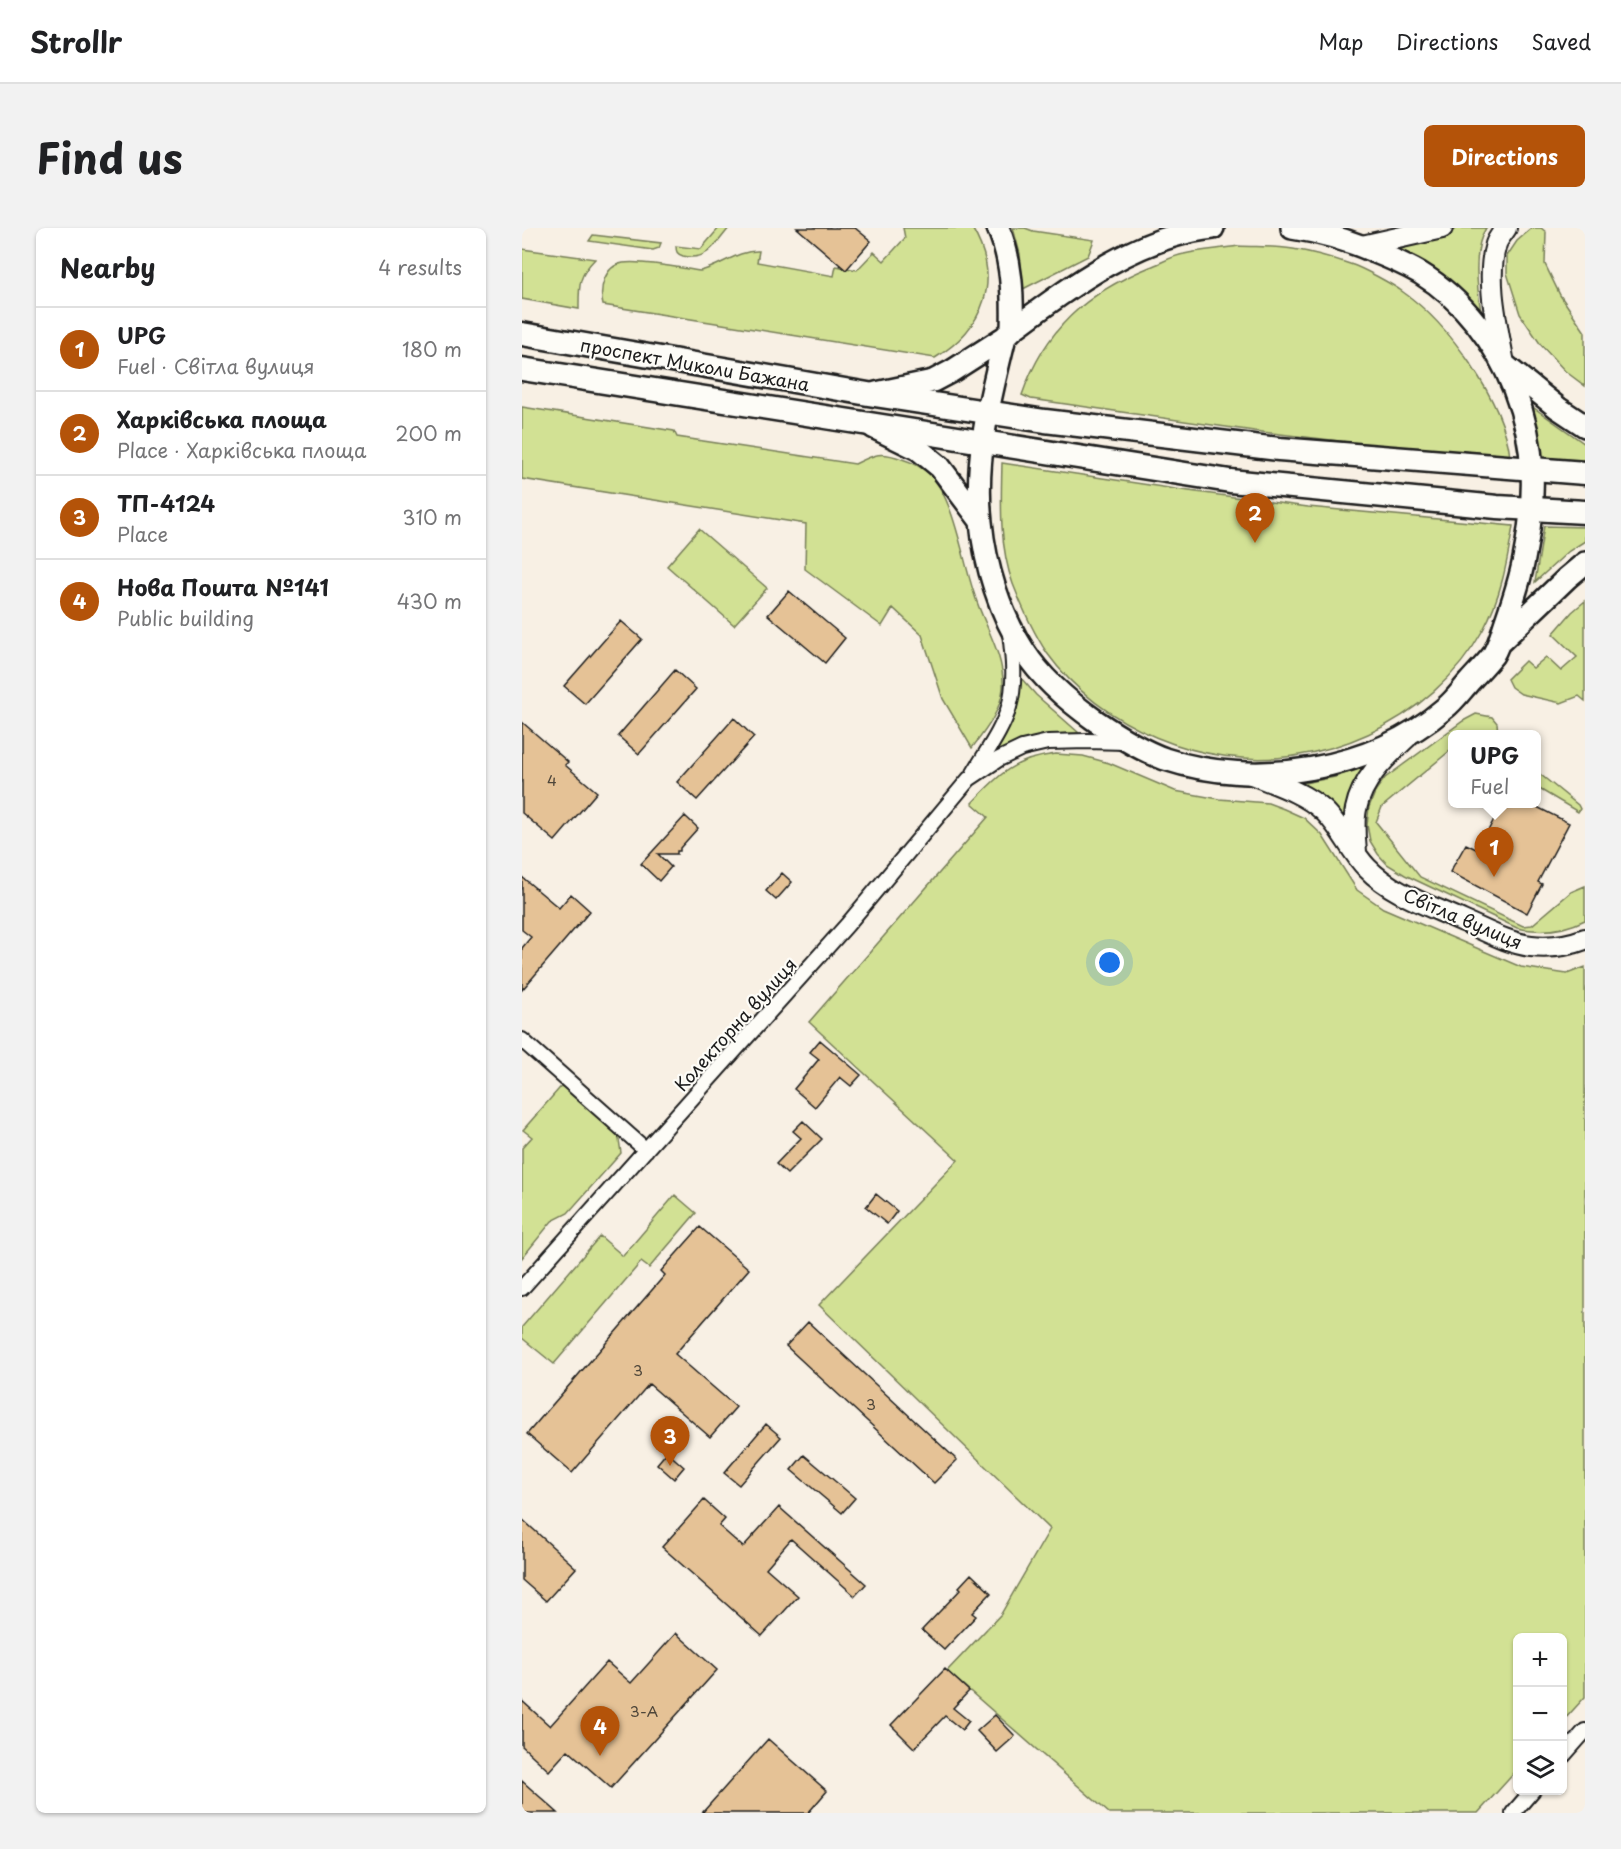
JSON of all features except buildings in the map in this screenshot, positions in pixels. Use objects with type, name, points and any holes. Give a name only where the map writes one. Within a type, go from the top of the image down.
[{"type":"highway","name":"проспект Миколи Бажана","points":[[522,334],[868,394],[1045,421],[1279,448],[1585,473]]},
{"type":"highway","name":"проспект Миколи Бажана","points":[[522,369],[1230,481],[1585,512]]},
{"type":"main road","points":[[998,228],[1006,249],[1011,273],[1009,333],[981,441],[979,477],[981,520],[994,585],[1024,652],[1047,680],[1080,710],[1127,742],[1164,759],[1208,770],[1292,771],[1331,765],[1370,753],[1412,732]]},
{"type":"main road","points":[[1161,228],[1206,229]]},
{"type":"main road","points":[[1292,228],[1315,231],[1362,246],[1423,275],[1474,320],[1504,364],[1541,395],[1585,426]]},
{"type":"main road","points":[[1362,246],[1442,228]]},
{"type":"main road","points":[[1356,852],[1354,824],[1356,809],[1365,783],[1378,766],[1412,732],[1446,707],[1492,656],[1499,644],[1521,575],[1532,509],[1533,470],[1529,440],[1504,364],[1493,298],[1492,266],[1496,243],[1506,228]]},
{"type":"main road","name":"проспект Миколи Бажана","points":[[868,394],[933,381],[1009,333],[1087,277],[1143,246],[1206,229]]},
{"type":"main road","name":"проспект Миколи Бажана","points":[[862,422],[918,449],[940,467],[981,520]]},
{"type":"main road","points":[[1499,644],[1585,563]]},
{"type":"main road","name":"Світла вулиця","points":[[1246,772],[1301,796],[1322,809],[1365,866],[1392,887],[1508,941],[1551,948],[1585,939]]},
{"type":"street","name":"Колекторна вулиця","points":[[522,1288],[848,925],[969,779],[999,732],[1010,707],[1013,669],[1010,624]]},
{"type":"street","name":"Колекторна вулиця","points":[[969,779],[999,759],[1022,748],[1048,742],[1127,742]]},
{"type":"street","points":[[522,1040],[646,1150]]},
{"type":"street","points":[[1567,1752],[1585,1731]]},
{"type":"street","points":[[1513,1813],[1529,1795]]},
{"type":"green space","points":[[719,228],[729,228],[704,254],[691,257],[677,253],[676,246],[701,249]]},
{"type":"green space","points":[[903,228],[972,228],[981,247],[986,266],[987,284],[984,301],[976,317],[966,332],[952,346],[935,358],[603,305],[604,279],[611,269],[623,263],[650,263],[700,271],[743,253],[759,251],[757,262],[834,276],[836,266],[857,270],[874,252],[884,261],[905,238]]},
{"type":"green space","points":[[1013,228],[1094,240],[1088,256],[1023,289],[1020,254]]},
{"type":"green space","points":[[1458,228],[1486,228],[1477,257],[1481,312],[1391,249],[1440,236]]},
{"type":"green space","points":[[1532,228],[1541,228],[1546,232],[1545,264],[1560,295],[1585,332],[1585,386],[1565,371],[1541,345],[1520,314],[1507,273],[1507,256],[1517,241]]},
{"type":"green space","points":[[593,235],[661,243],[659,248],[653,250],[589,241]]},
{"type":"green space","points":[[1238,246],[1286,248],[1329,257],[1362,269],[1403,292],[1438,323],[1471,365],[1497,411],[1510,456],[1348,442],[1254,431],[1031,399],[1022,395],[1031,372],[1056,332],[1087,302],[1127,277],[1175,256]]},
{"type":"green space","points":[[522,249],[595,259],[582,276],[579,309],[522,299]]},
{"type":"green space","points":[[1527,403],[1585,444],[1585,461],[1542,458]]},
{"type":"green space","points":[[522,407],[674,431],[677,437],[855,464],[883,454],[910,462],[924,470],[938,485],[952,514],[974,593],[1001,664],[1002,696],[996,713],[982,735],[972,748],[943,699],[922,635],[893,608],[882,626],[805,569],[806,524],[522,479]]},
{"type":"green space","points":[[1002,463],[1308,507],[1513,526],[1499,592],[1483,630],[1473,647],[1448,678],[1418,704],[1368,734],[1323,750],[1294,756],[1260,759],[1225,756],[1190,749],[1157,738],[1125,722],[1095,702],[1069,679],[1047,653],[1024,610],[1008,570],[1002,524]]},
{"type":"green space","points":[[1544,526],[1585,527],[1585,541],[1569,551],[1535,582]]},
{"type":"green space","points":[[699,529],[767,588],[734,625],[667,566]]},
{"type":"green space","points":[[1585,601],[1585,701],[1579,696],[1561,703],[1521,694],[1511,687],[1507,679],[1525,661],[1533,668],[1546,657],[1561,671],[1577,657],[1553,634]]},
{"type":"green space","points":[[1021,678],[1036,695],[1079,733],[1034,738],[992,754],[1014,719],[1019,701]]},
{"type":"green space","points":[[1476,714],[1492,717],[1497,723],[1498,730],[1451,730]]},
{"type":"green space","points":[[1448,732],[1448,752],[1382,807],[1376,822],[1420,877],[1523,926],[1532,925],[1571,892],[1585,886],[1585,920],[1552,930],[1517,928],[1405,875],[1387,864],[1370,841],[1367,825],[1369,807],[1376,790],[1385,778]]},
{"type":"green space","points":[[1056,754],[1083,756],[1109,763],[1175,791],[1219,799],[1268,803],[1284,809],[1304,818],[1322,835],[1357,890],[1383,908],[1521,967],[1567,974],[1585,967],[1585,1697],[1567,1717],[1567,1633],[1513,1633],[1513,1774],[1478,1813],[1109,1813],[947,1671],[1001,1614],[1050,1529],[819,1305],[958,1160],[809,1022],[988,817],[972,803],[991,783],[1009,769],[1041,756]]},
{"type":"green space","points":[[1367,766],[1346,826],[1294,785],[1335,777]]},
{"type":"green space","points":[[1541,775],[1578,805],[1580,809],[1578,812],[1541,790]]},
{"type":"green space","points":[[565,1082],[618,1133],[621,1153],[568,1213],[552,1221],[522,1258],[522,1148],[532,1137],[523,1130]]},
{"type":"green space","points":[[675,1195],[696,1213],[649,1268],[641,1262],[554,1364],[522,1338],[522,1327],[600,1236],[623,1256]]},
{"type":"place","name":"Харківська площа","points":[[1255,543]]},
{"type":"place","name":"UPG","points":[[1494,877]]},
{"type":"place","name":"ТП-4124","points":[[670,1466]]},
{"type":"place","name":"Нова Пошта №141","points":[[600,1756]]}]
